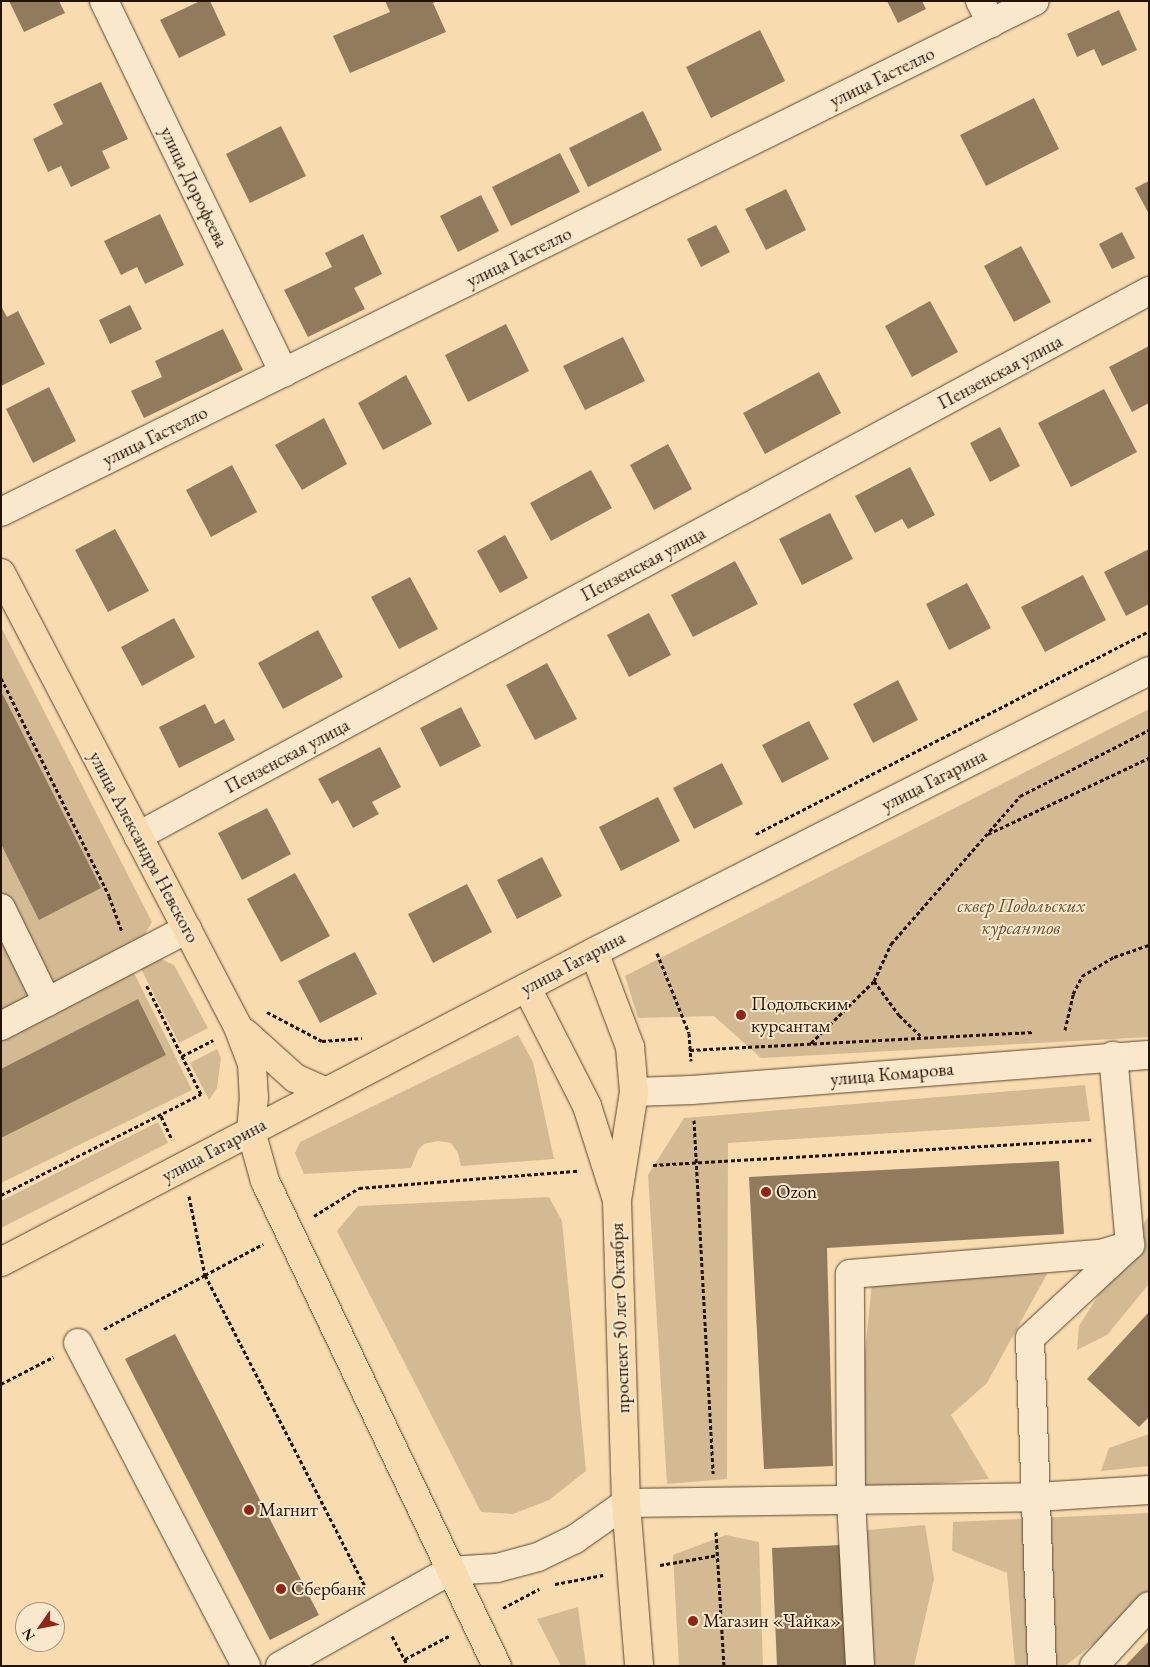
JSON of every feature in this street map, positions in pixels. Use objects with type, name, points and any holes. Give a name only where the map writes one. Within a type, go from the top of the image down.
[{"type":"main road","name":"улица Александра Невского","points":[[1,573],[238,1027],[252,1063],[254,1097],[251,1130]]},
{"type":"main road","name":"улица Гагарина","points":[[1,1262],[594,952]]},
{"type":"main road","points":[[594,952],[630,1047],[634,1092],[617,1200]]},
{"type":"main road","name":"проспект 50 лет Октября","points":[[526,988],[586,1106],[617,1200],[626,1503],[639,1666]]},
{"type":"main road","points":[[238,1027],[295,1078],[326,1092]]},
{"type":"main road","points":[[251,1130],[265,1181],[286,1232],[449,1571],[497,1666]]},
{"type":"street","name":"улица Дорофеева","points":[[104,1],[284,373]]},
{"type":"street","name":"улица Гастелло","points":[[1,512],[284,373],[985,12],[1035,1]]},
{"type":"street","name":"Пензенская улица","points":[[138,836],[1149,291]]},
{"type":"street","name":"улица Гагарина","points":[[594,952],[1149,671]]},
{"type":"street","points":[[1,908],[47,1002]]},
{"type":"street","points":[[1,1026],[187,929]]},
{"type":"street","name":"улица Комарова","points":[[634,1092],[692,1090],[1113,1056],[1149,1055]]},
{"type":"street","points":[[1113,1056],[1130,1245]]},
{"type":"street","points":[[1042,1666],[1030,1338],[1130,1245]]},
{"type":"street","points":[[860,1666],[851,1500],[850,1274],[1101,1254],[1130,1245]]},
{"type":"street","points":[[78,1343],[246,1666]]},
{"type":"street","points":[[280,1666],[449,1571],[496,1568],[538,1557],[575,1539],[626,1503],[1037,1497],[1149,1490]]},
{"type":"street","points":[[1094,1666],[1149,1606]]},
{"type":"path","points":[[750,837],[1149,631]]},
{"type":"path","points":[[1,678],[109,896],[132,957],[201,1094],[1,1195]]},
{"type":"path","points":[[811,1043],[874,981],[891,944],[1020,796],[1149,730]]},
{"type":"path","points":[[986,836],[1149,758]]},
{"type":"path","points":[[646,925],[689,1033],[724,1666]]},
{"type":"path","points":[[1065,1030],[1073,994],[1082,976],[1114,957],[1149,945]]},
{"type":"path","points":[[874,981],[899,1015],[922,1037]]},
{"type":"path","points":[[269,1010],[322,1041],[360,1039],[368,1034]]},
{"type":"path","points":[[1056,1030],[1074,1029]]},
{"type":"path","points":[[690,1050],[1036,1031]]},
{"type":"path","points":[[205,1275],[378,1611]]},
{"type":"path","points":[[404,1659],[547,1585],[718,1555]]},
{"type":"green space","points":[[1,627],[152,922],[141,941],[47,989],[1,894]]},
{"type":"green space","name":"сквер Подольских курсантов","points":[[1149,709],[1149,1037],[761,1058],[714,1016],[638,1018],[625,976]]},
{"type":"green space","points":[[1,920],[38,993],[1,1012]]},
{"type":"green space","points":[[157,957],[174,965],[208,1028],[179,1043],[139,965]]},
{"type":"green space","points":[[132,969],[192,1090],[1,1183],[1,1036]]},
{"type":"green space","points":[[518,1035],[533,1062],[554,1159],[461,1166],[458,1153],[451,1143],[438,1141],[424,1144],[418,1150],[411,1168],[304,1174],[295,1153],[300,1142]]},
{"type":"green space","points":[[217,1049],[221,1058],[217,1088],[209,1100],[190,1063]]},
{"type":"green space","points":[[1085,1085],[1090,1121],[728,1143],[727,1479],[667,1484],[648,1175],[684,1118]]},
{"type":"green space","points":[[158,1122],[168,1143],[1,1228],[1,1201]]},
{"type":"green space","points":[[549,1197],[562,1221],[586,1471],[549,1500],[513,1514],[481,1512],[337,1231],[358,1206]]},
{"type":"green space","points":[[1149,1215],[1149,1284],[1107,1335],[1077,1350],[1079,1326]]},
{"type":"green space","points":[[972,1270],[1047,1274],[987,1383],[951,1415],[989,1479],[864,1490],[862,1381],[873,1273]]},
{"type":"green space","points":[[1149,1434],[1149,1466],[1101,1471],[1109,1448]]},
{"type":"green space","points":[[1149,1513],[1149,1598],[1144,1605],[1065,1666],[1015,1666],[1007,1573],[952,1551],[953,1522]]},
{"type":"green space","points":[[925,1525],[934,1579],[914,1666],[861,1666],[856,1531]]},
{"type":"green space","points":[[726,1535],[759,1542],[763,1666],[679,1666],[673,1555]]},
{"type":"green space","points":[[578,1607],[586,1666],[561,1666],[537,1619]]},
{"type":"building","points":[[9,1],[59,1],[65,13],[24,32]]},
{"type":"building","points":[[200,1],[210,1],[226,35],[179,58],[160,20]]},
{"type":"building","points":[[385,1],[437,1],[433,3],[446,32],[350,73],[333,36],[390,12]]},
{"type":"building","points":[[887,1],[922,1],[926,9],[898,23]]},
{"type":"building","points":[[1119,10],[1137,50],[1102,66],[1094,49],[1077,57],[1067,34]]},
{"type":"building","points":[[760,30],[785,81],[711,118],[686,67]]},
{"type":"building","points":[[101,82],[128,139],[102,151],[110,168],[71,187],[61,166],[48,172],[33,139],[63,124],[53,104]]},
{"type":"building","points":[[1034,98],[1059,149],[986,186],[960,135]]},
{"type":"building","points":[[643,111],[662,150],[588,187],[569,148]]},
{"type":"building","points":[[281,126],[306,176],[250,203],[226,154]]},
{"type":"building","points":[[560,153],[580,192],[511,226],[492,187]]},
{"type":"building","points":[[1149,181],[1149,214],[1135,188]]},
{"type":"building","points":[[786,189],[806,230],[766,250],[745,209]]},
{"type":"building","points":[[481,195],[499,231],[458,252],[440,216]]},
{"type":"building","points":[[160,214],[184,265],[145,284],[137,267],[121,275],[104,241]]},
{"type":"building","points":[[716,225],[730,252],[701,267],[687,239]]},
{"type":"building","points":[[1122,232],[1135,258],[1112,269],[1099,244]]},
{"type":"building","points":[[363,234],[382,274],[354,288],[365,309],[308,337],[284,290],[332,267],[325,253]]},
{"type":"building","points":[[1021,246],[1051,302],[1014,322],[984,266]]},
{"type":"building","points":[[930,301],[958,352],[912,377],[885,326]]},
{"type":"building","points":[[130,305],[142,329],[110,344],[99,320]]},
{"type":"building","points":[[1,306],[7,317],[18,311],[45,364],[1,386]]},
{"type":"building","points":[[506,324],[529,371],[468,402],[445,355]]},
{"type":"building","points":[[223,329],[243,370],[144,418],[131,391],[162,377],[155,361]]},
{"type":"building","points":[[623,337],[645,381],[585,410],[563,366]]},
{"type":"building","points":[[1149,346],[1149,403],[1132,412],[1109,367]]},
{"type":"building","points":[[819,372],[841,413],[765,454],[743,413]]},
{"type":"building","points":[[406,375],[432,424],[383,450],[358,403]]},
{"type":"building","points":[[49,387],[76,441],[33,463],[6,409]]},
{"type":"building","points":[[1104,389],[1137,452],[1071,487],[1038,423]]},
{"type":"building","points":[[324,418],[347,464],[302,490],[275,445]]},
{"type":"building","points":[[1000,427],[1020,466],[990,482],[970,443]]},
{"type":"building","points":[[668,444],[692,489],[654,510],[630,465]]},
{"type":"building","points":[[232,465],[257,512],[211,537],[186,490]]},
{"type":"building","points":[[910,467],[935,515],[908,529],[902,519],[875,533],[855,496]]},
{"type":"building","points":[[591,470],[612,508],[551,541],[530,503]]},
{"type":"building","points":[[830,513],[853,559],[802,585],[779,539]]},
{"type":"building","points":[[115,529],[149,591],[108,612],[75,550]]},
{"type":"building","points":[[505,535],[528,578],[500,593],[477,551]]},
{"type":"building","points":[[1149,549],[1149,604],[1126,616],[1104,572]]},
{"type":"building","points":[[735,561],[758,604],[693,637],[671,595]]},
{"type":"building","points":[[1083,575],[1106,620],[1045,652],[1021,607]]},
{"type":"building","points":[[410,577],[438,629],[399,649],[371,597]]},
{"type":"building","points":[[967,583],[991,628],[949,650],[926,604]]},
{"type":"building","points":[[649,613],[671,655],[629,677],[607,635]]},
{"type":"building","points":[[174,618],[195,657],[142,686],[121,647]]},
{"type":"building","points":[[318,630],[343,677],[283,709],[258,663]]},
{"type":"building","points":[[547,663],[577,719],[535,740],[506,685]]},
{"type":"building","points":[[898,680],[918,720],[873,743],[853,704]]},
{"type":"building","points":[[1,691],[101,888],[39,920],[1,844]]},
{"type":"building","points":[[205,704],[215,724],[224,719],[235,740],[179,768],[159,727]]},
{"type":"building","points":[[461,707],[481,746],[440,767],[420,728]]},
{"type":"building","points":[[809,721],[829,759],[782,783],[762,745]]},
{"type":"building","points":[[380,747],[401,787],[372,802],[379,814],[353,828],[338,800],[332,804],[318,779]]},
{"type":"building","points":[[722,763],[743,804],[694,829],[673,788]]},
{"type":"building","points":[[658,797],[680,841],[621,871],[599,827]]},
{"type":"building","points":[[267,808],[291,854],[242,880],[218,833]]},
{"type":"building","points":[[542,857],[562,896],[517,919],[497,880]]},
{"type":"building","points":[[295,873],[330,936],[281,962],[247,899]]},
{"type":"building","points":[[467,884],[492,932],[433,963],[408,914]]},
{"type":"building","points":[[355,952],[377,994],[320,1023],[298,981]]},
{"type":"building","points":[[138,999],[166,1055],[1,1138],[1,1069]]},
{"type":"building","points":[[1059,1161],[1064,1234],[827,1248],[833,1466],[764,1469],[749,1177]]},
{"type":"building","points":[[1149,1312],[1149,1417],[1139,1427],[1087,1379]]},
{"type":"building","points":[[175,1334],[319,1615],[270,1640],[125,1359]]},
{"type":"building","points":[[842,1545],[847,1666],[777,1666],[772,1548]]},
{"type":"building","points":[[1149,1641],[1149,1666],[1125,1666]]},
{"type":"place","name":"Подольским курсантам","points":[[741,1015]]},
{"type":"place","name":"Ozon","points":[[766,1192]]},
{"type":"place","name":"Магнит","points":[[249,1510]]},
{"type":"place","name":"Сбербанк","points":[[281,1589]]},
{"type":"place","name":"Магазин «Чайка»","points":[[693,1621]]}]
